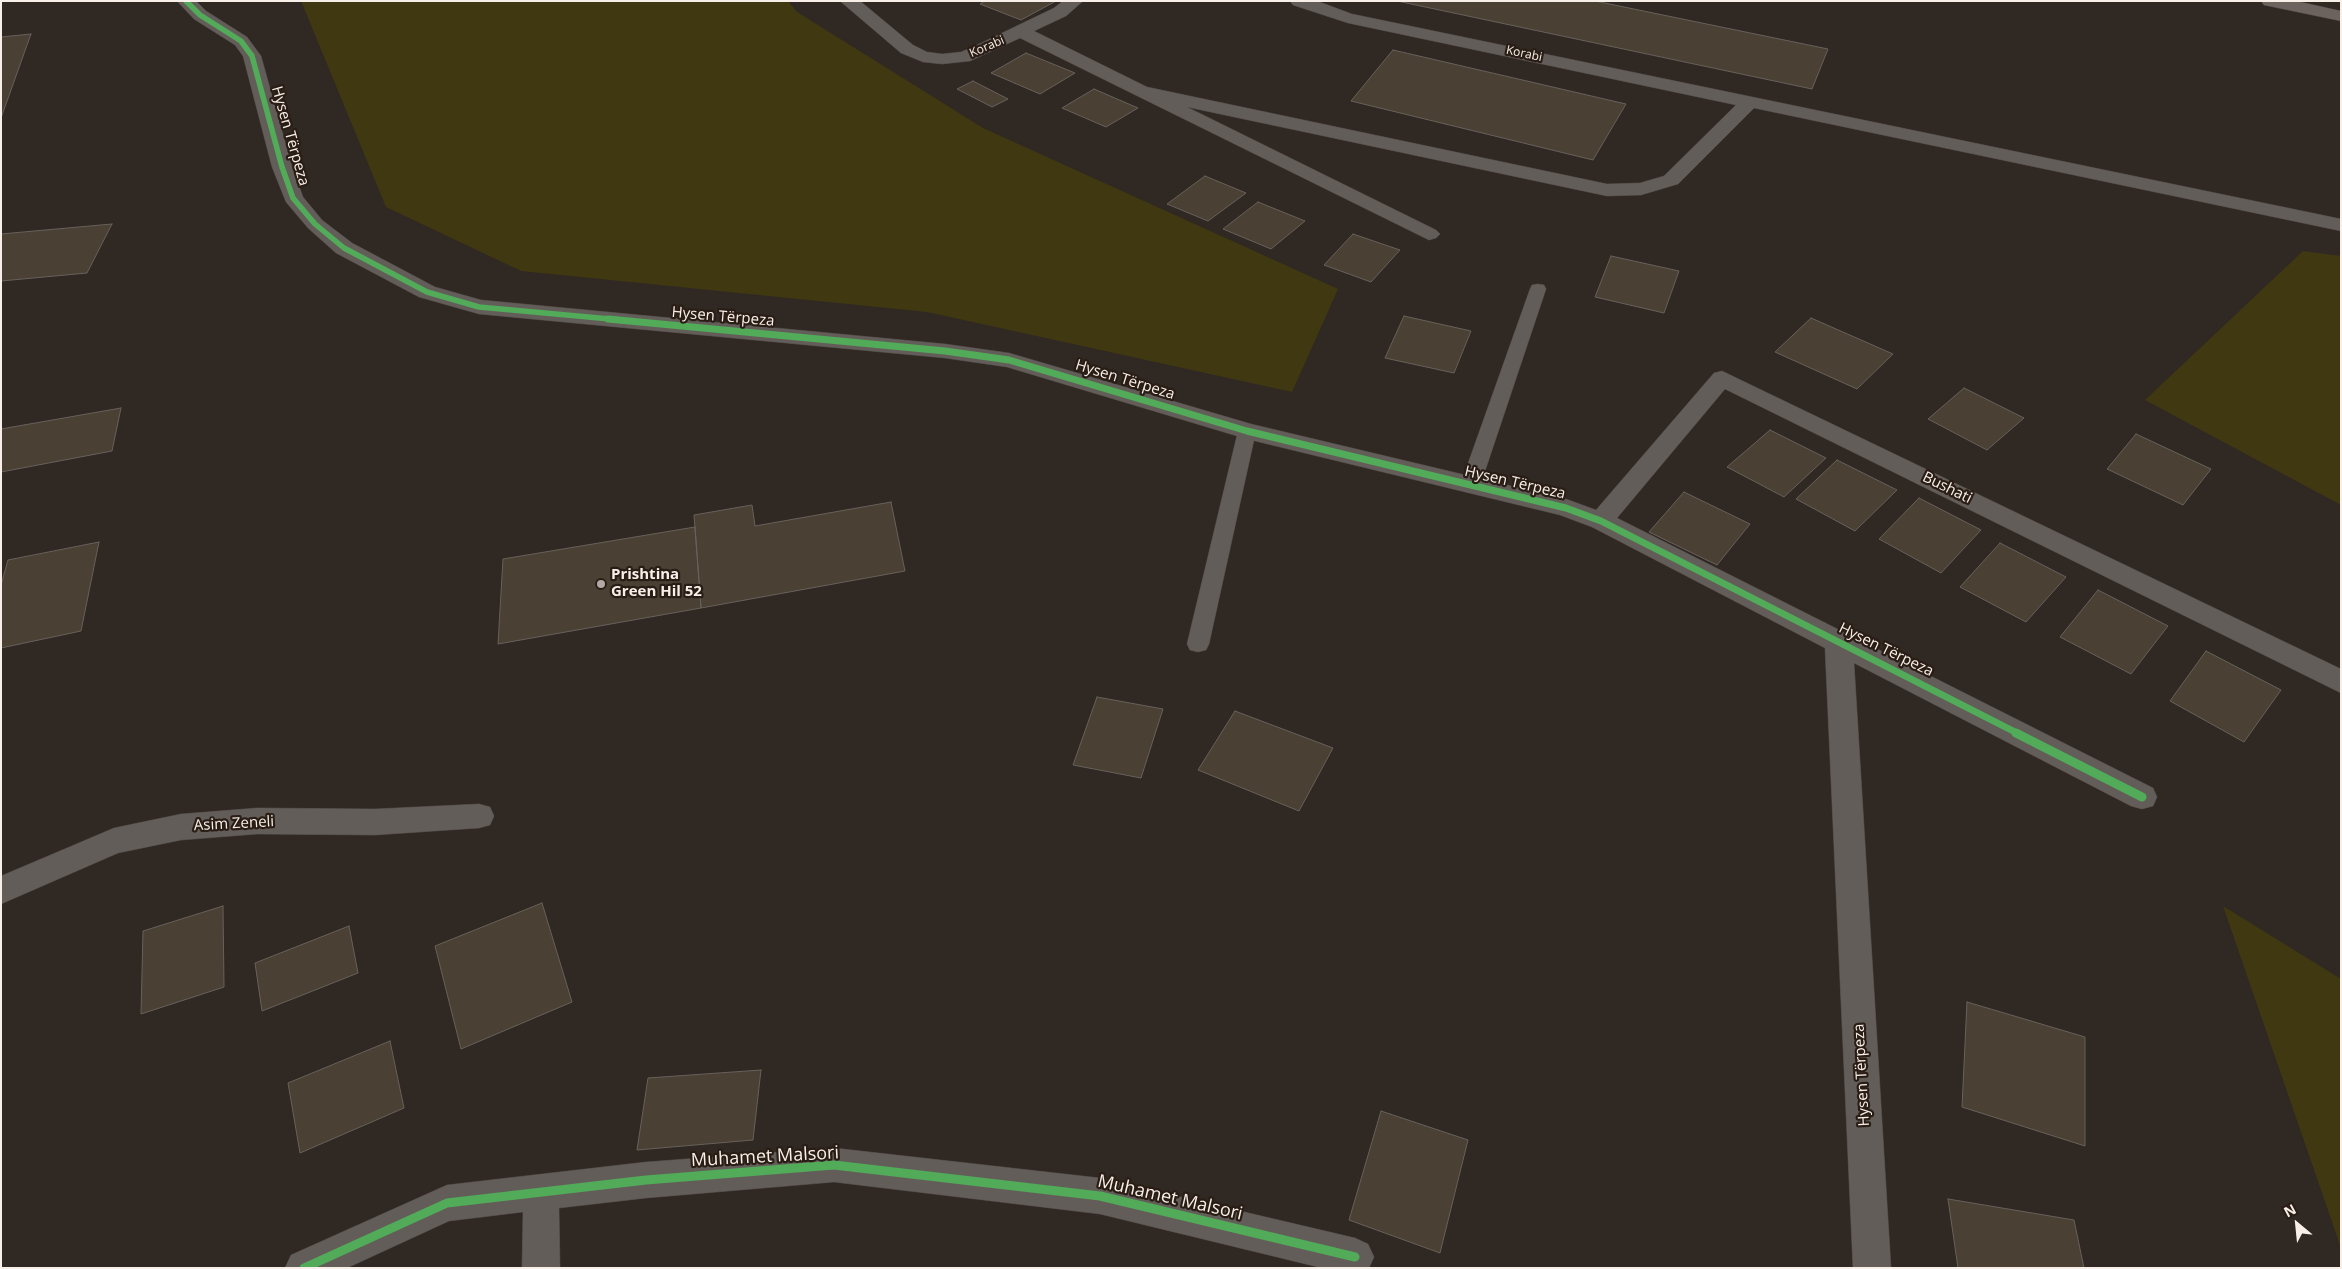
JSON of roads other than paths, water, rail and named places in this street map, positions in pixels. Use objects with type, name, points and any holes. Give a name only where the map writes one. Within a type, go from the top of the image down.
[{"type":"street","name":"Hysen Tërpeza","points":[[186,1],[200,15],[241,41],[252,56],[282,168],[293,198],[315,224],[344,248],[384,271],[427,292],[488,308],[946,350],[1009,360],[1246,431],[1566,508],[1601,521],[2142,796]]},
{"type":"street","name":"Korabi","points":[[849,1],[907,49],[923,57],[942,60],[964,57],[1022,32],[1060,12],[1074,1]]},
{"type":"street","name":"Korabi","points":[[1299,1],[1348,18],[2341,225]]},
{"type":"street","points":[[2270,1],[2341,16]]},
{"type":"street","points":[[1022,32],[1430,234]]},
{"type":"street","points":[[1136,90],[1607,190],[1641,190],[1671,180],[1750,102]]},
{"type":"street","name":"Bushati","points":[[1601,521],[1722,378],[2341,682]]},
{"type":"street","name":"Hysen Tërpeza","points":[[1839,643],[1872,1268]]},
{"type":"street","name":"Asim Zeneli","points":[[1,891],[36,874],[114,842],[181,826],[257,821],[375,822],[479,816]]},
{"type":"street","name":"Muhamet Malsori","points":[[304,1268],[447,1203],[646,1180],[834,1165],[1100,1196],[1355,1257]]},
{"type":"street","points":[[540,1191],[541,1268]]},
{"type":"lane","points":[[1470,486],[1538,289]]},
{"type":"lane","points":[[1198,644],[1246,431]]},
{"type":"place","name":"Prishtina Green Hil 52","points":[[601,584]]}]
